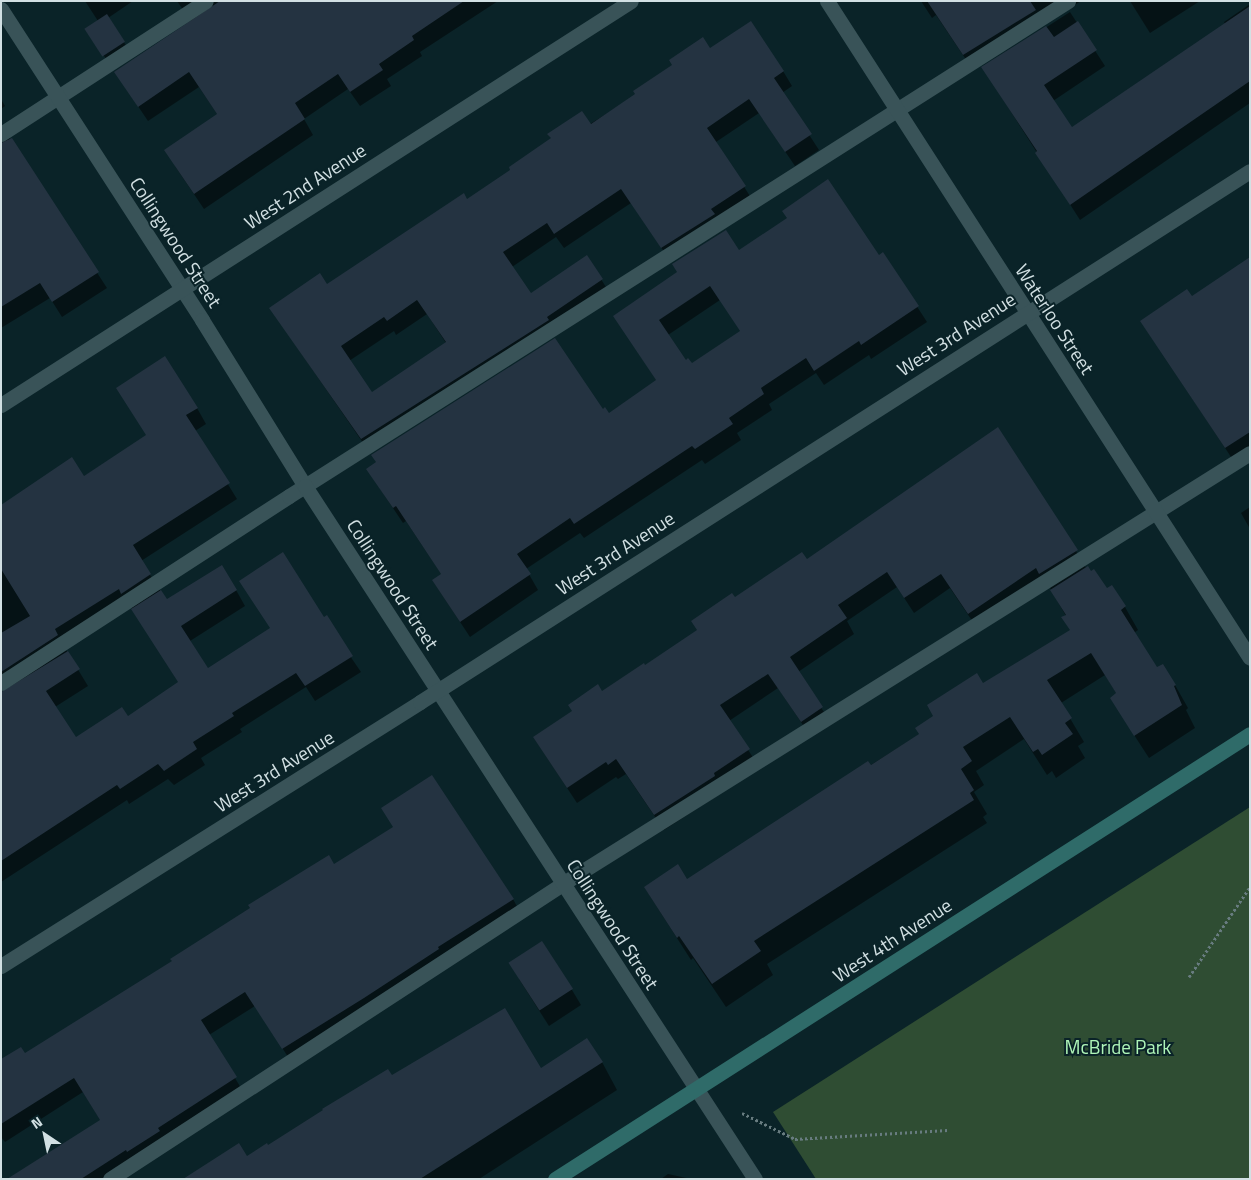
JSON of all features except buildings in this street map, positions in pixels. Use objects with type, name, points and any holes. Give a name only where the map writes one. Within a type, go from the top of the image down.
[{"type":"main road","name":"West 4th Avenue","points":[[555,1179],[1250,734]]},
{"type":"street","points":[[1,134],[206,1]]},
{"type":"street","name":"West 2nd Avenue","points":[[1,405],[631,1]]},
{"type":"street","name":"Waterloo Street","points":[[827,1],[1250,658]]},
{"type":"street","points":[[1,683],[305,486],[1068,1]]},
{"type":"street","name":"Collingwood Street","points":[[1,9],[182,289],[305,486],[755,1179]]},
{"type":"street","name":"West 3rd Avenue","points":[[1,966],[438,691],[1027,312],[1250,171]]},
{"type":"street","points":[[110,1179],[563,884],[1250,453]]},
{"type":"path","points":[[1189,977],[1250,887]]},
{"type":"path","points":[[742,1113],[795,1139],[948,1130]]},
{"type":"green space","name":"McBride Park","points":[[1250,807],[1250,1179],[816,1179],[773,1112]]}]
